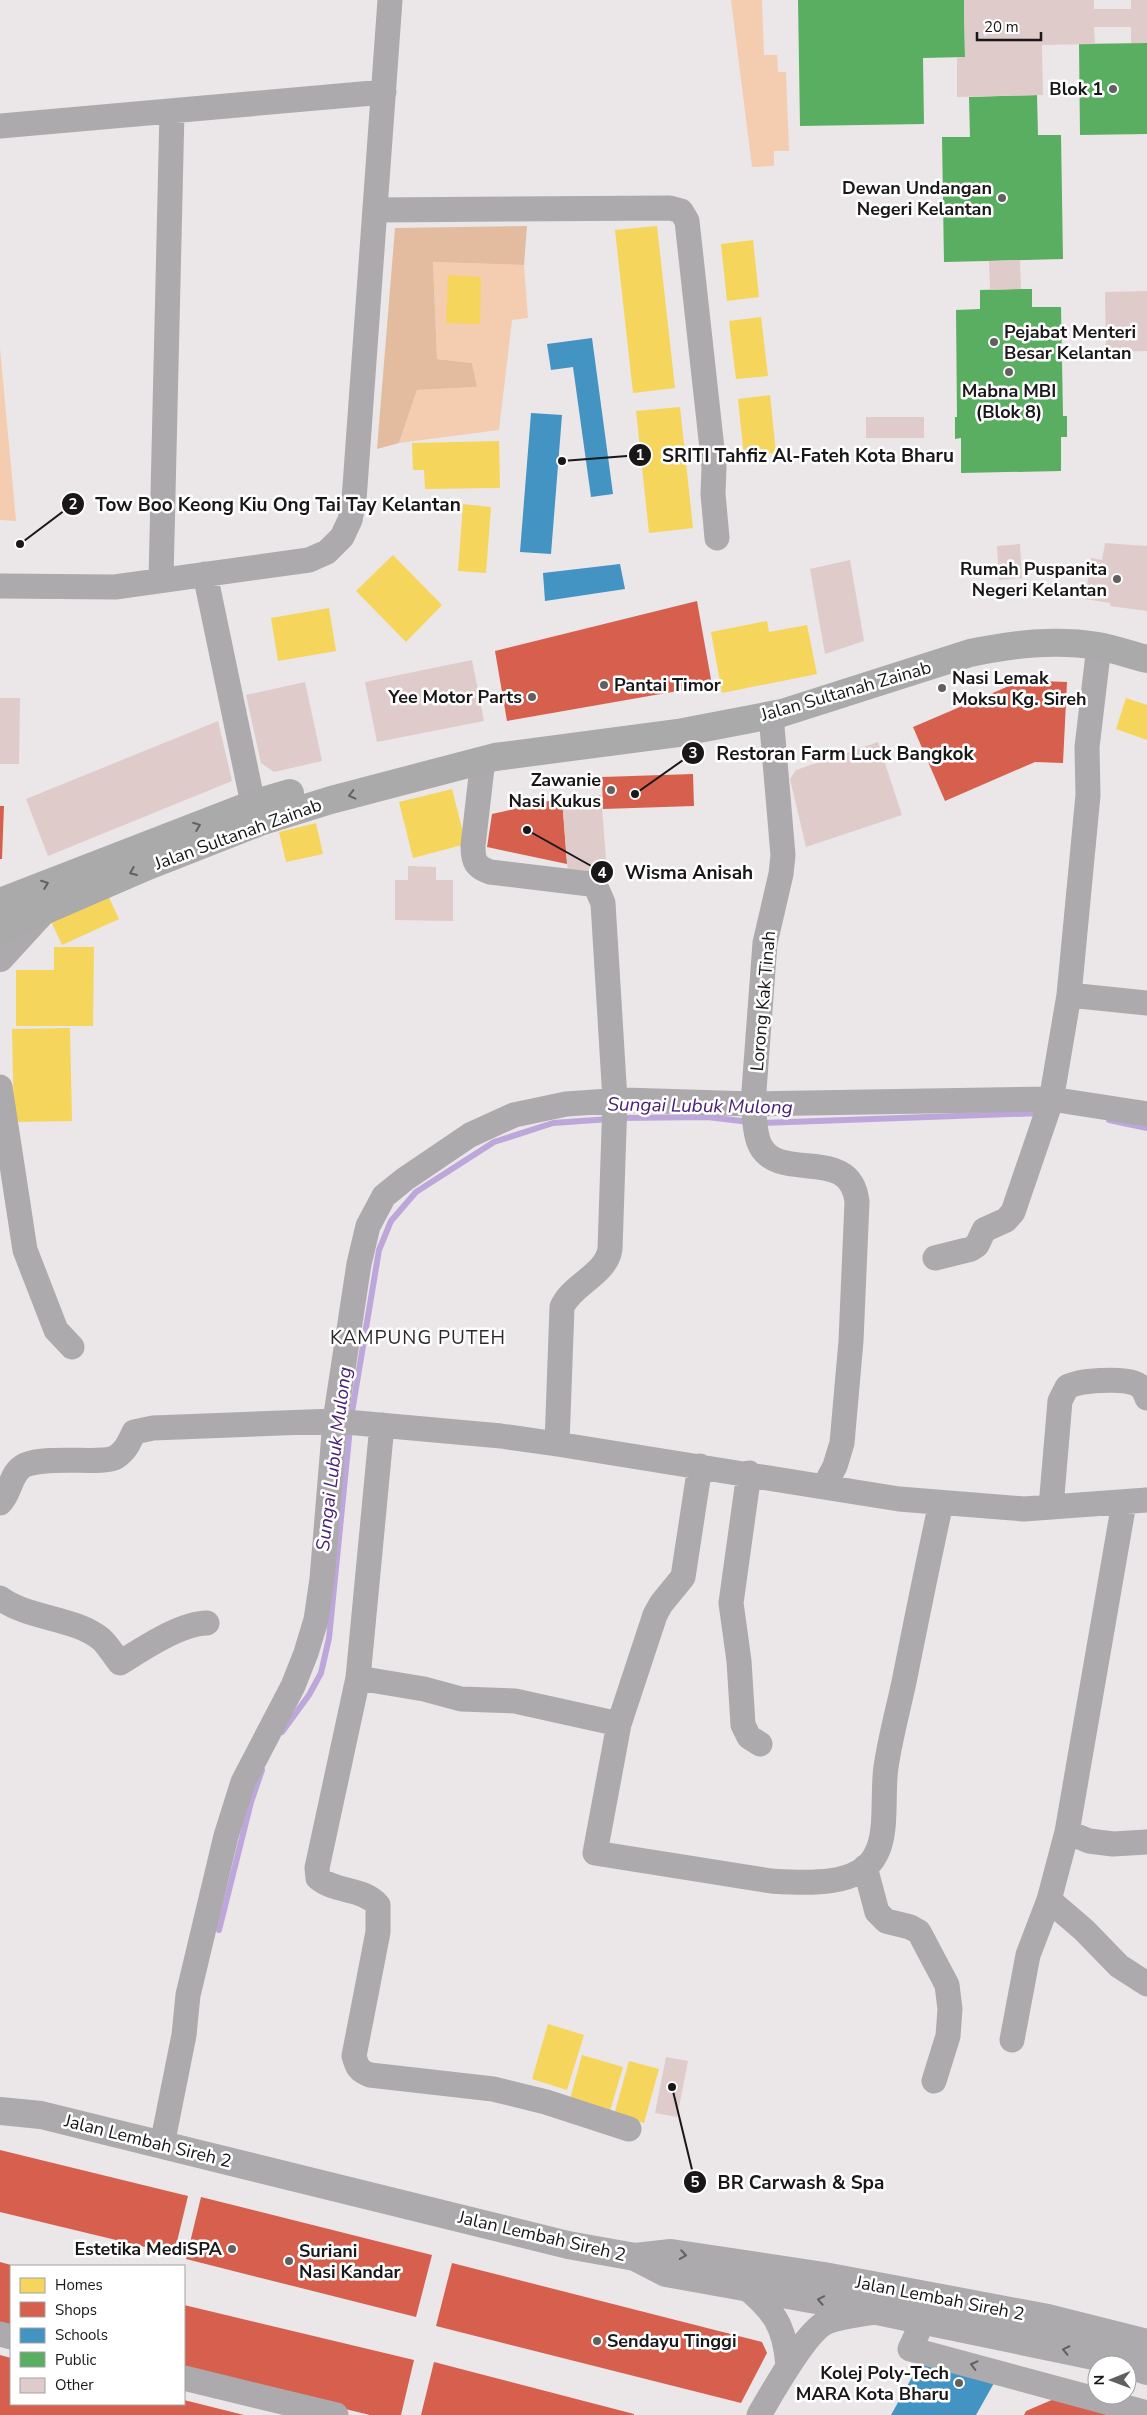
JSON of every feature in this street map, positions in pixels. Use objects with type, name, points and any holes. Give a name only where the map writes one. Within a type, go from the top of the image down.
[{"type":"main road","name":"Jalan Sultanah Zainab","points":[[0,902],[253,804],[333,780],[411,764],[483,759],[678,733],[770,715],[805,707],[970,653],[1000,646],[1064,642],[1099,646],[1147,659]]},
{"type":"main road","name":"Jalan Sultanah Zainab","points":[[0,930],[44,910],[260,822],[331,800],[415,780],[483,759]]},
{"type":"street","points":[[0,586],[115,586],[309,560],[327,552],[342,537],[350,520],[354,500],[390,0]]},
{"type":"street","points":[[0,126],[384,92]]},
{"type":"street","points":[[161,580],[172,111]]},
{"type":"street","points":[[375,210],[670,208],[681,211],[686,221],[714,468],[713,494],[717,538]]},
{"type":"street","points":[[205,574],[253,804]]},
{"type":"street","points":[[935,1258],[971,1249],[977,1245],[984,1230],[1010,1216],[1016,1206],[1051,1100],[1069,995],[1088,790],[1088,746],[1099,646]]},
{"type":"street","name":"Lorong Kak Tinah","points":[[770,715],[783,855],[781,874],[765,943],[753,1104],[756,1129],[760,1146],[772,1158],[788,1163],[826,1168],[840,1173],[850,1179],[855,1188],[851,1341],[842,1443],[835,1466],[824,1487]]},
{"type":"street","points":[[483,759],[473,846],[473,860],[479,868],[490,872],[590,884],[596,887],[601,895],[614,1100],[609,1254],[603,1264],[568,1298],[562,1307],[558,1444]]},
{"type":"street","points":[[0,958],[44,910]]},
{"type":"street","points":[[1069,995],[1147,1002]]},
{"type":"street","points":[[0,1087],[25,1250],[56,1330],[72,1347]]},
{"type":"street","points":[[162,2145],[184,2035],[188,1995],[226,1836],[243,1782],[293,1686],[316,1620],[359,1264],[368,1226],[384,1196],[405,1179],[470,1135],[514,1115],[566,1104],[614,1100],[753,1104],[1051,1100],[1147,1114]]},
{"type":"street","points":[[1051,1507],[1060,1402],[1067,1387],[1082,1381],[1134,1383],[1141,1387],[1147,1398]]},
{"type":"street","points":[[0,1503],[10,1481],[23,1466],[42,1460],[115,1458],[126,1450],[134,1432],[153,1428],[339,1421],[501,1436],[749,1473],[899,1499],[1024,1509],[1135,1501],[1067,1832],[1049,1900],[1028,1955],[1012,2040]]},
{"type":"street","points":[[382,1425],[358,1678],[317,1868],[318,1878],[326,1885],[370,1896],[378,1905],[378,1932],[354,2056],[356,2065],[361,2071],[370,2075],[493,2089],[546,2102],[629,2129]]},
{"type":"street","points":[[700,1466],[683,1577],[661,1604],[655,1615],[619,1724],[595,1853],[771,1881],[799,1883],[826,1882],[848,1876],[865,1868],[876,1855],[882,1834],[886,1768],[941,1503]]},
{"type":"street","points":[[749,1473],[731,1603],[739,1661],[743,1725],[749,1737],[760,1744]]},
{"type":"street","points":[[0,1598],[50,1619],[81,1627],[102,1639],[120,1663],[183,1627],[194,1623],[207,1623]]},
{"type":"street","points":[[358,1678],[424,1689],[461,1699],[515,1701],[619,1724]]},
{"type":"street","points":[[1067,1832],[1089,1841],[1113,1844],[1147,1842]]},
{"type":"street","points":[[865,1868],[877,1912],[886,1921],[910,1927],[919,1932],[947,1985],[950,2010],[948,2036],[934,2081]]},
{"type":"street","points":[[1049,1900],[1084,1930],[1119,1966],[1147,1984]]},
{"type":"street","points":[[0,2094],[41,2115]]},
{"type":"street","points":[[0,2111],[41,2115]]},
{"type":"street","name":"Jalan Lembah Sireh 2","points":[[41,2115],[568,2245],[635,2257],[671,2253],[681,2254],[824,2276],[1048,2318],[1143,2340]]},
{"type":"street","points":[[635,2257],[666,2273],[743,2285],[877,2311],[1118,2361],[1147,2371]]},
{"type":"street","points":[[743,2285],[773,2312],[787,2343],[788,2366]]},
{"type":"street","points":[[759,2415],[788,2366],[823,2324],[837,2319],[877,2311]]},
{"type":"street","points":[[923,2321],[910,2349],[1087,2397]]},
{"type":"street","points":[[185,2378],[336,2415]]},
{"type":"street","points":[[1118,2405],[1147,2413]]},
{"type":"shaded area","points":[[731,0],[762,0],[764,55],[777,55],[778,72],[786,72],[789,151],[774,151],[774,166],[752,167]]},
{"type":"shaded area","points":[[527,226],[524,265],[433,262],[437,359],[472,363],[477,387],[417,390],[399,443],[377,449],[395,228]]},
{"type":"shaded area","points":[[433,262],[524,265],[528,318],[512,320],[499,430],[399,443],[417,390],[477,387],[472,363],[437,359]]},
{"type":"shaded area","points":[[0,348],[16,521],[0,520]]},
{"type":"building: Homes","points":[[657,226],[675,388],[633,393],[615,230]]},
{"type":"building: Homes","points":[[753,240],[759,297],[727,301],[721,244]]},
{"type":"building: Homes","points":[[448,275],[481,277],[480,324],[446,323]]},
{"type":"building: Homes","points":[[761,317],[768,376],[736,379],[729,321]]},
{"type":"building: Homes","points":[[770,395],[776,453],[744,456],[738,399]]},
{"type":"building: Homes","points":[[680,407],[693,528],[649,533],[636,411]]},
{"type":"building: Homes","points":[[499,441],[500,488],[425,489],[424,470],[413,470],[412,443]]},
{"type":"building: Homes","points":[[463,504],[491,507],[486,573],[458,571]]},
{"type":"building: Homes","points":[[393,555],[442,605],[406,642],[356,591]]},
{"type":"building: Homes","points":[[329,608],[336,651],[278,661],[271,618]]},
{"type":"building: Homes","points":[[767,621],[769,632],[807,625],[817,674],[722,693],[711,632]]},
{"type":"building: Homes","points":[[1126,698],[1147,705],[1147,740],[1116,729]]},
{"type":"building: Homes","points":[[452,789],[466,844],[413,858],[399,802]]},
{"type":"building: Homes","points":[[316,823],[323,854],[286,862],[279,832]]},
{"type":"building: Homes","points":[[106,891],[119,919],[62,945],[49,917]]},
{"type":"building: Homes","points":[[54,947],[94,947],[93,1026],[16,1026],[16,970],[54,970]]},
{"type":"building: Homes","points":[[70,1028],[72,1121],[14,1122],[12,1029]]},
{"type":"building: Homes","points":[[548,2024],[584,2035],[567,2090],[532,2079]]},
{"type":"building: Homes","points":[[582,2055],[623,2067],[610,2111],[570,2099]]},
{"type":"building: Homes","points":[[629,2061],[659,2069],[644,2123],[614,2115]]},
{"type":"building: Shops","points":[[697,601],[712,685],[507,721],[495,651]]},
{"type":"building: Shops","points":[[1040,681],[1067,682],[1063,763],[1035,762],[945,801],[913,727],[1009,686]]},
{"type":"building: Shops","points":[[693,774],[694,806],[603,809],[602,777]]},
{"type":"building: Shops","points":[[562,798],[567,864],[487,847],[492,814]]},
{"type":"building: Shops","points":[[0,806],[4,806],[2,859],[0,859]]},
{"type":"building: Shops","points":[[0,2150],[188,2196],[174,2254],[0,2212]]},
{"type":"building: Shops","points":[[201,2197],[432,2255],[416,2317],[186,2259]]},
{"type":"building: Shops","points":[[0,2262],[11,2265],[10,2327],[0,2324]]},
{"type":"building: Shops","points":[[452,2263],[762,2342],[767,2353],[741,2403],[436,2326]]},
{"type":"building: Shops","points":[[185,2305],[414,2360],[401,2415],[370,2415],[185,2370]]},
{"type":"building: Shops","points":[[0,2355],[10,2358],[10,2405],[185,2405],[185,2400],[244,2415],[0,2415]]},
{"type":"building: Shops","points":[[434,2362],[634,2414],[634,2415],[421,2415]]},
{"type":"building: Shops","points":[[1054,2399],[1110,2415],[1024,2415],[1026,2411]]},
{"type":"building: Schools","points":[[592,338],[613,494],[591,497],[573,367],[551,370],[547,344]]},
{"type":"building: Schools","points":[[531,413],[562,415],[551,554],[520,552]]},
{"type":"building: Schools","points":[[620,564],[625,589],[545,601],[543,573]]},
{"type":"building: Schools","points":[[920,2363],[994,2383],[976,2415],[891,2415]]},
{"type":"building: Public","points":[[798,0],[964,0],[965,57],[923,58],[924,124],[800,126]]},
{"type":"building: Public","name":"Blok 1","points":[[1147,43],[1147,134],[1080,135],[1079,44]]},
{"type":"building: Public","name":"Dewan Undangan Negeri Kelantan","points":[[1037,95],[1038,135],[1061,135],[1063,259],[944,262],[942,137],[970,137],[969,97]]},
{"type":"building: Public","name":"Mabna MBI (Blok 8)","points":[[1032,289],[1032,307],[1061,307],[1063,416],[1067,416],[1067,437],[1061,437],[1061,471],[961,473],[961,438],[955,439],[955,417],[957,417],[956,310],[980,309],[980,290]]},
{"type":"building: Other","points":[[964,0],[1094,0],[1094,9],[1131,9],[1131,0],[1147,0],[1147,43],[1131,43],[1131,27],[1094,27],[1095,44],[1042,45],[1043,95],[957,97],[957,57],[965,57]]},
{"type":"building: Other","points":[[1020,260],[1021,289],[990,290],[989,261]]},
{"type":"building: Other","points":[[1147,291],[1147,351],[1106,352],[1105,292]]},
{"type":"building: Other","points":[[866,417],[924,417],[924,438],[866,438]]},
{"type":"building: Other","name":"Rumah Puspanita Negeri Kelantan","points":[[1105,543],[1147,546],[1147,611],[1110,606],[1110,603],[1085,599],[1091,558],[1102,560]]},
{"type":"building: Other","points":[[1020,544],[1022,578],[999,580],[997,546]]},
{"type":"building: Other","points":[[850,560],[864,641],[825,654],[810,569]]},
{"type":"building: Other","points":[[472,660],[484,721],[377,742],[365,682]]},
{"type":"building: Other","points":[[305,682],[322,761],[274,772],[261,763],[246,695]]},
{"type":"building: Other","points":[[0,698],[20,698],[19,764],[0,764]]},
{"type":"building: Other","points":[[218,721],[232,781],[48,856],[26,799]]},
{"type":"building: Other","points":[[878,742],[902,815],[806,847],[790,779],[796,770]]},
{"type":"building: Other","points":[[601,795],[607,871],[568,874],[562,798]]},
{"type":"building: Other","points":[[408,866],[436,867],[436,880],[453,880],[453,921],[395,920],[395,880],[408,880]]},
{"type":"building: Other","points":[[666,2057],[688,2061],[677,2117],[655,2113]]},
{"type":"waterway","name":"Sungai Lubuk Mulong","points":[[760,1123],[1042,1113]]},
{"type":"waterway","name":"Sungai Lubuk Mulong","points":[[620,1118],[707,1117],[750,1122]]},
{"type":"waterway","name":"Sungai Lubuk Mulong","points":[[351,1418],[379,1250],[391,1221],[416,1192],[494,1142],[553,1123],[610,1119]]},
{"type":"waterway","name":"Sungai Lubuk Mulong","points":[[1109,1120],[1147,1128]]},
{"type":"waterway","name":"Sungai Lubuk Mulong","points":[[282,1732],[309,1695],[321,1673],[329,1638],[350,1428]]},
{"type":"waterway","name":"Sungai Lubuk Mulong","points":[[219,1930],[251,1802],[262,1770]]},
{"type":"place","name":"Blok 1","points":[[1113,89]]},
{"type":"place","name":"Dewan Undangan Negeri Kelantan","points":[[1002,198]]},
{"type":"place","name":"Pejabat Menteri Besar Kelantan","points":[[994,342]]},
{"type":"place","name":"Mabna MBI (Blok 8)","points":[[1009,372]]},
{"type":"place","name":"SRITI Tahfiz Al-Fateh Kota Bharu","points":[[562,461]]},
{"type":"place","name":"Tow Boo Keong Kiu Ong Tai Tay Kelantan","points":[[20,544]]},
{"type":"place","name":"Rumah Puspanita Negeri Kelantan","points":[[1117,579]]},
{"type":"place","name":"Pantai Timor","points":[[604,685]]},
{"type":"place","name":"Nasi Lemak Moksu Kg. Sireh","points":[[942,688]]},
{"type":"place","name":"Yee Motor Parts","points":[[532,697]]},
{"type":"place","name":"Zawanie Nasi Kukus","points":[[611,790]]},
{"type":"place","name":"Restoran Farm Luck Bangkok","points":[[635,794]]},
{"type":"place","name":"Wisma Anisah","points":[[527,830]]},
{"type":"place","name":"BR Carwash & Spa","points":[[672,2087]]},
{"type":"place","name":"Estetika MediSPA","points":[[232,2249]]},
{"type":"place","name":"Suriani Nasi Kandar","points":[[289,2261]]},
{"type":"place","name":"Sendayu Tinggi","points":[[597,2341]]},
{"type":"place","name":"Kolej Poly-Tech MARA Kota Bharu","points":[[959,2383]]},
{"type":"district","name":"KAMPUNG PUTEH","points":[[418,1338]]}]
